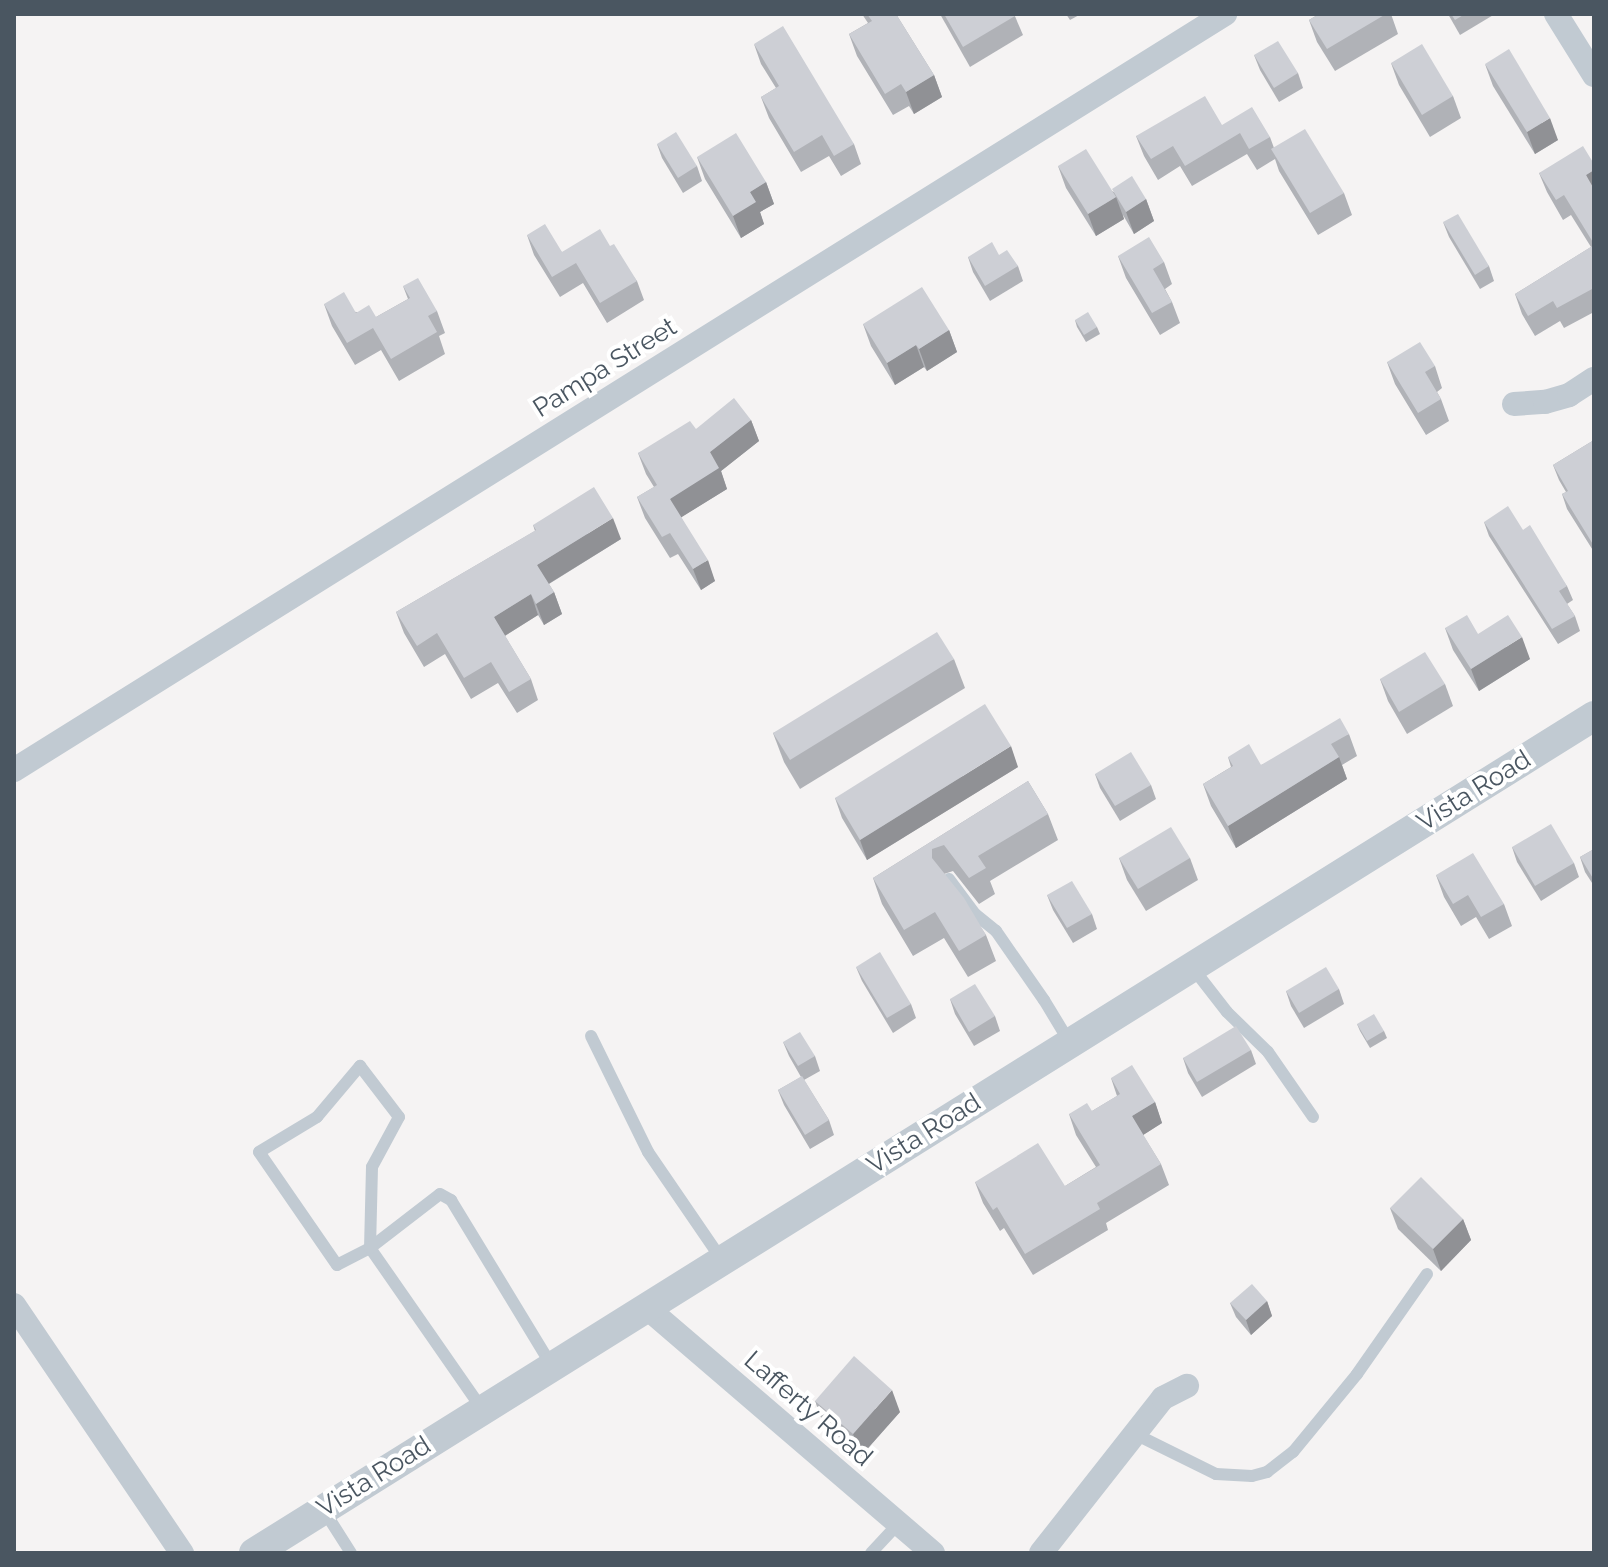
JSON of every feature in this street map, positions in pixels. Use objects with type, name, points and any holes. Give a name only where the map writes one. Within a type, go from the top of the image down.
[{"type":"street","name":"Pampa Street","points":[[14,770],[1225,14]]},
{"type":"street","points":[[1556,14],[1594,75]]},
{"type":"street","points":[[1514,404],[1545,402],[1569,395],[1594,379]]},
{"type":"street","name":"Vista Road","points":[[254,1553],[1594,716]]},
{"type":"street","points":[[14,1305],[182,1553]]},
{"type":"street","name":"Lafferty Road","points":[[646,1307],[933,1553]]},
{"type":"street","points":[[1041,1553],[1163,1398],[1187,1386]]},
{"type":"lane","points":[[949,879],[975,914],[996,931],[1070,1043]]},
{"type":"lane","points":[[1192,967],[1227,1012],[1268,1052],[1313,1117]]},
{"type":"lane","points":[[591,1036],[648,1152],[722,1260]]},
{"type":"lane","points":[[482,1409],[370,1248],[372,1167],[399,1117],[360,1066],[317,1117],[259,1152],[337,1265],[370,1248],[440,1194],[446,1194],[552,1366]]},
{"type":"lane","points":[[1135,1434],[1216,1474],[1252,1476],[1267,1472],[1293,1452],[1357,1374],[1427,1274]]},
{"type":"lane","points":[[323,1509],[351,1553]]},
{"type":"lane","points":[[871,1553],[899,1523]]},
{"type":"building","points":[[867,14],[896,14],[934,75],[906,92],[901,84],[885,94],[849,34],[872,21]]},
{"type":"building","points":[[944,14],[1014,14],[1015,16],[963,47]]},
{"type":"building","points":[[1319,14],[1386,14],[1327,49],[1309,20]]},
{"type":"building","points":[[1451,14],[1465,14],[1455,20]]},
{"type":"building","points":[[783,26],[854,144],[834,156],[822,135],[794,152],[761,97],[779,86],[754,44]]},
{"type":"building","points":[[1278,41],[1298,73],[1274,88],[1254,55]]},
{"type":"building","points":[[1422,44],[1453,96],[1422,115],[1391,63]]},
{"type":"building","points":[[1509,49],[1550,118],[1527,132],[1485,64]]},
{"type":"building","points":[[1205,96],[1222,125],[1252,107],[1270,137],[1249,149],[1240,133],[1185,166],[1173,146],[1151,159],[1136,136]]},
{"type":"building","points":[[1305,129],[1344,193],[1310,213],[1271,149]]},
{"type":"building","points":[[676,132],[697,166],[678,178],[657,144]]},
{"type":"building","points":[[736,133],[766,182],[750,192],[756,202],[733,216],[697,157]]},
{"type":"building","points":[[1583,146],[1594,164],[1594,170],[1586,175],[1594,189],[1594,244],[1564,195],[1556,200],[1539,173]]},
{"type":"building","points":[[1086,149],[1116,197],[1088,214],[1058,166]]},
{"type":"building","points":[[1132,176],[1146,199],[1126,212],[1112,189]]},
{"type":"building","points":[[1458,214],[1489,266],[1475,275],[1443,222]]},
{"type":"building","points":[[545,224],[562,252],[600,229],[610,246],[614,244],[637,281],[600,303],[576,263],[552,277],[527,235]]},
{"type":"building","points":[[1149,237],[1164,262],[1153,269],[1172,302],[1152,313],[1118,256]]},
{"type":"building","points":[[992,242],[999,255],[1007,250],[1018,266],[985,286],[968,257]]},
{"type":"building","points":[[1594,245],[1594,288],[1557,308],[1553,301],[1528,316],[1515,294]]},
{"type":"building","points":[[418,278],[437,311],[428,316],[437,332],[391,359],[373,328],[347,343],[324,304],[344,292],[356,313],[369,305],[376,317],[410,298],[403,286]]},
{"type":"building","points":[[922,287],[949,330],[919,349],[916,345],[887,363],[863,324]]},
{"type":"building","points":[[1088,312],[1097,327],[1084,335],[1075,320]]},
{"type":"building","points":[[1420,342],[1435,366],[1425,372],[1441,399],[1418,413],[1387,362]]},
{"type":"building","points":[[734,398],[751,420],[710,452],[719,468],[670,499],[708,560],[693,569],[670,533],[662,537],[637,497],[657,485],[638,453],[690,421],[696,429]]},
{"type":"building","points":[[1594,440],[1594,546],[1562,494],[1568,491],[1553,465]]},
{"type":"building","points":[[594,487],[613,518],[537,565],[554,592],[536,604],[531,594],[494,617],[531,679],[509,692],[491,662],[464,678],[437,633],[417,646],[396,612],[536,530],[533,525]]},
{"type":"building","points":[[1508,506],[1523,530],[1530,525],[1567,586],[1559,591],[1575,616],[1552,629],[1484,522]]},
{"type":"building","points":[[1467,615],[1478,634],[1508,615],[1522,637],[1471,669],[1445,628]]},
{"type":"building","points":[[937,632],[954,659],[790,760],[773,733]]},
{"type":"building","points":[[1425,652],[1445,684],[1399,712],[1380,679]]},
{"type":"building","points":[[985,704],[1011,746],[860,840],[835,798]]},
{"type":"building","points":[[1340,718],[1349,734],[1331,744],[1339,757],[1228,826],[1203,784],[1233,766],[1228,757],[1249,744],[1261,765]]},
{"type":"building","points":[[1131,752],[1151,785],[1115,806],[1095,774]]},
{"type":"building","points":[[1028,781],[1048,814],[978,856],[986,868],[969,878],[944,845],[932,849],[932,858],[964,898],[986,935],[959,951],[935,912],[904,930],[873,878]]},
{"type":"building","points":[[1551,824],[1574,863],[1535,886],[1512,847]]},
{"type":"building","points":[[1171,827],[1190,858],[1138,889],[1119,858]]},
{"type":"building","points":[[1594,849],[1594,880],[1580,857]]},
{"type":"building","points":[[1473,853],[1504,904],[1481,917],[1468,895],[1453,904],[1436,875]]},
{"type":"building","points":[[1072,881],[1092,914],[1067,928],[1047,895]]},
{"type":"building","points":[[880,952],[911,1004],[887,1018],[856,967]]},
{"type":"building","points":[[1326,967],[1339,989],[1299,1013],[1286,991]]},
{"type":"building","points":[[975,984],[995,1016],[969,1032],[950,999]]},
{"type":"building","points":[[1374,1014],[1384,1031],[1367,1041],[1357,1024]]},
{"type":"building","points":[[1236,1026],[1251,1050],[1197,1082],[1183,1058]]},
{"type":"building","points":[[800,1032],[815,1056],[798,1066],[783,1042]]},
{"type":"building","points":[[1132,1065],[1155,1102],[1132,1116],[1161,1164],[1097,1203],[1100,1209],[1025,1254],[997,1207],[993,1210],[975,1182],[1038,1143],[1065,1186],[1100,1165],[1069,1114],[1087,1103],[1092,1111],[1120,1094],[1111,1078]]},
{"type":"building","points":[[802,1076],[829,1120],[805,1135],[778,1090]]},
{"type":"building","points":[[1421,1177],[1463,1219],[1433,1249],[1390,1208]]},
{"type":"building","points":[[1252,1284],[1267,1301],[1246,1320],[1230,1303]]},
{"type":"building","points":[[854,1356],[892,1390],[853,1434],[815,1401]]}]
